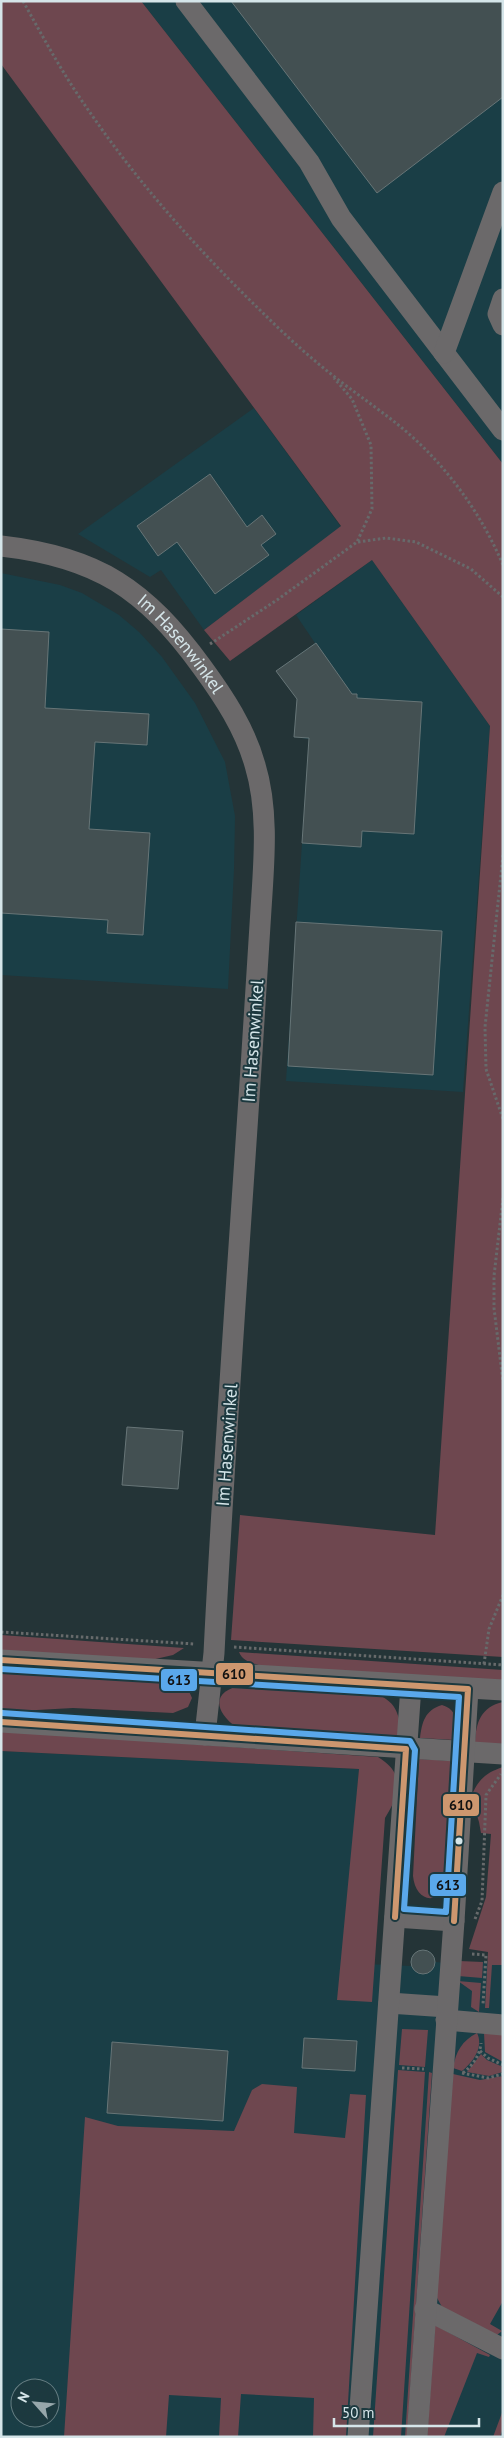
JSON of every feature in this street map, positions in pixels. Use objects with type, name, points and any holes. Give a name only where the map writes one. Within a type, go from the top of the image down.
[{"type":"street","points":[[186,1],[309,162],[341,218],[503,430]]},
{"type":"street","points":[[444,353],[503,192]]},
{"type":"street","points":[[503,299],[498,314],[503,325]]},
{"type":"street","name":"Im Hasenwinkel","points":[[1,546],[50,553],[72,559],[116,580],[136,593],[158,612],[193,654],[218,689],[249,747],[262,792],[264,831],[259,947],[214,1645],[205,1736]]},
{"type":"street","points":[[1,1660],[503,1690]]},
{"type":"street","points":[[358,2437],[411,1686]]},
{"type":"street","points":[[417,2437],[454,1921],[468,1689]]},
{"type":"street","points":[[1,1722],[463,1753],[503,1754]]},
{"type":"street","points":[[395,1917],[454,1921]]},
{"type":"street","points":[[389,2002],[503,2025]]},
{"type":"street","points":[[425,2309],[503,2349]]},
{"type":"path","points":[[23,1],[52,55],[89,112],[141,182],[207,257],[262,312],[331,374],[419,443],[440,464],[490,533],[503,565]]},
{"type":"path","points":[[331,374],[352,399],[371,446],[372,510],[357,542]]},
{"type":"path","points":[[193,654],[276,600],[357,542],[386,538],[416,542],[471,569],[503,597]]},
{"type":"path","points":[[503,855],[484,1027],[486,1069],[503,1119]]},
{"type":"path","points":[[503,1198],[494,1276],[494,1308],[503,1382]]},
{"type":"path","points":[[484,1664],[489,1629],[503,1595]]},
{"type":"path","points":[[1,1632],[503,1665]]},
{"type":"path","points":[[482,1886],[486,1795],[503,1772]]},
{"type":"path","points":[[480,2051],[488,2058],[503,2064]]},
{"type":"shaded area","points":[[1,1],[141,1],[503,464],[503,1657],[231,1640],[240,1515],[435,1535],[490,726],[372,560],[230,661],[204,630],[341,526],[1,64]]},
{"type":"shaded area","points":[[141,1],[503,1],[503,464]]},
{"type":"shaded area","points":[[254,408],[341,527],[204,630],[161,570],[150,577],[78,534]]},
{"type":"shaded area","points":[[372,560],[490,726],[463,1092],[286,1081],[309,739],[294,737],[297,699],[276,671],[315,643],[296,615]]},
{"type":"shaded area","points":[[1,573],[60,585],[82,593],[119,615],[139,632],[162,657],[195,703],[225,762],[235,816],[228,989],[1,975]]},
{"type":"shaded area","points":[[1,1635],[184,1648],[173,1655],[151,1660],[1,1651]]},
{"type":"shaded area","points":[[239,1652],[503,1670],[503,1681],[262,1666],[246,1660]]},
{"type":"shaded area","points":[[1,1670],[172,1680],[188,1689],[192,1698],[188,1707],[173,1713],[73,1708],[1,1712]]},
{"type":"shaded area","points":[[244,1685],[381,1696],[395,1708],[399,1719],[401,1738],[236,1727],[223,1714],[219,1702],[221,1696],[226,1691]]},
{"type":"shaded area","points":[[503,1702],[503,1744],[475,1743],[478,1722],[481,1716],[489,1708]]},
{"type":"shaded area","points":[[442,1705],[451,1710],[456,1719],[455,1740],[420,1738],[425,1717],[436,1707]]},
{"type":"shaded area","points":[[1,1731],[378,1757],[393,1770],[398,1785],[394,1801],[385,1818],[372,2002],[337,2000],[359,1769],[1,1751]]},
{"type":"shaded area","points":[[1,1751],[359,1769],[343,1963],[411,1966],[412,1956],[420,1950],[429,1951],[435,1958],[435,1962],[459,1964],[488,1961],[499,1785],[503,1785],[503,2437],[1,2437]]},
{"type":"shaded area","points":[[419,1759],[454,1761],[445,1884],[436,1896],[431,1898],[426,1898],[422,1895],[415,1884],[413,1876]]},
{"type":"shaded area","points":[[503,1767],[503,1965],[492,1965],[489,2008],[485,2008],[488,1952],[469,1949],[486,1897],[491,1834],[481,1833],[471,1797],[476,1786],[483,1778]]},
{"type":"shaded area","points":[[459,1961],[483,1962],[482,1978],[458,1976]]},
{"type":"shaded area","points":[[458,1981],[481,1983],[479,2012],[471,2007],[472,1991]]},
{"type":"shaded area","points":[[402,2029],[428,2030],[425,2067],[399,2065]]},
{"type":"shaded area","points":[[477,2033],[479,2044],[473,2059],[462,2071],[453,2068],[461,2047],[467,2039]]},
{"type":"shaded area","points":[[484,2033],[503,2033],[503,2062],[485,2052]]},
{"type":"shaded area","points":[[481,2054],[487,2060],[503,2067],[503,2072],[489,2076],[467,2072]]},
{"type":"shaded area","points":[[398,2070],[425,2072],[401,2437],[373,2437]]},
{"type":"shaded area","points":[[429,2072],[432,2073],[407,2437],[405,2437]]},
{"type":"shaded area","points":[[453,2074],[480,2080],[503,2076],[503,2301],[490,2324],[502,2331],[497,2335],[442,2307],[436,2296]]},
{"type":"shaded area","points":[[262,2084],[297,2087],[294,2133],[345,2138],[350,2094],[366,2095],[346,2437],[313,2437],[314,2398],[241,2394],[238,2437],[219,2437],[221,2398],[169,2395],[166,2437],[64,2437],[85,2117],[118,2126],[234,2131],[252,2090]]},
{"type":"shaded area","points":[[435,2325],[490,2355],[489,2357],[477,2353],[444,2437],[427,2437]]},
{"type":"shaded area","points":[[503,2410],[503,2428],[500,2437],[493,2437]]},
{"type":"building","points":[[231,1],[503,1],[503,97],[377,193]]},
{"type":"building","points":[[210,474],[247,527],[262,515],[276,534],[261,545],[269,555],[215,594],[177,542],[158,556],[137,526]]},
{"type":"building","points":[[1,629],[49,632],[45,708],[149,714],[147,745],[95,742],[89,829],[150,833],[143,935],[107,933],[108,920],[1,913]]},
{"type":"building","points":[[316,643],[352,694],[357,694],[357,698],[422,702],[414,834],[362,831],[361,847],[302,843],[309,738],[294,737],[297,699],[276,671]]},
{"type":"building","points":[[296,922],[442,931],[433,1075],[288,1066]]},
{"type":"building","points":[[127,1427],[183,1431],[178,1489],[122,1485]]},
{"type":"building","points":[[423,1950],[428,1951],[434,1957],[434,1967],[428,1973],[423,1974],[418,1973],[412,1967],[411,1962],[412,1957],[418,1951]]},
{"type":"building","points":[[304,2038],[357,2041],[355,2071],[302,2068]]},
{"type":"building","points":[[112,2042],[228,2051],[223,2121],[107,2113]]},
{"type":"transit line","name":"610","points":[[1,1660],[468,1689]]},
{"type":"transit line","name":"613","points":[[1,1669],[459,1697],[446,1912],[404,1909],[415,1750],[410,1741],[2,1713]]},
{"type":"transit line","name":"610","points":[[454,1921],[468,1689]]},
{"type":"transit line","name":"610","points":[[1,1722],[406,1749]]},
{"type":"transit line","name":"610","points":[[395,1917],[406,1749]]}]
